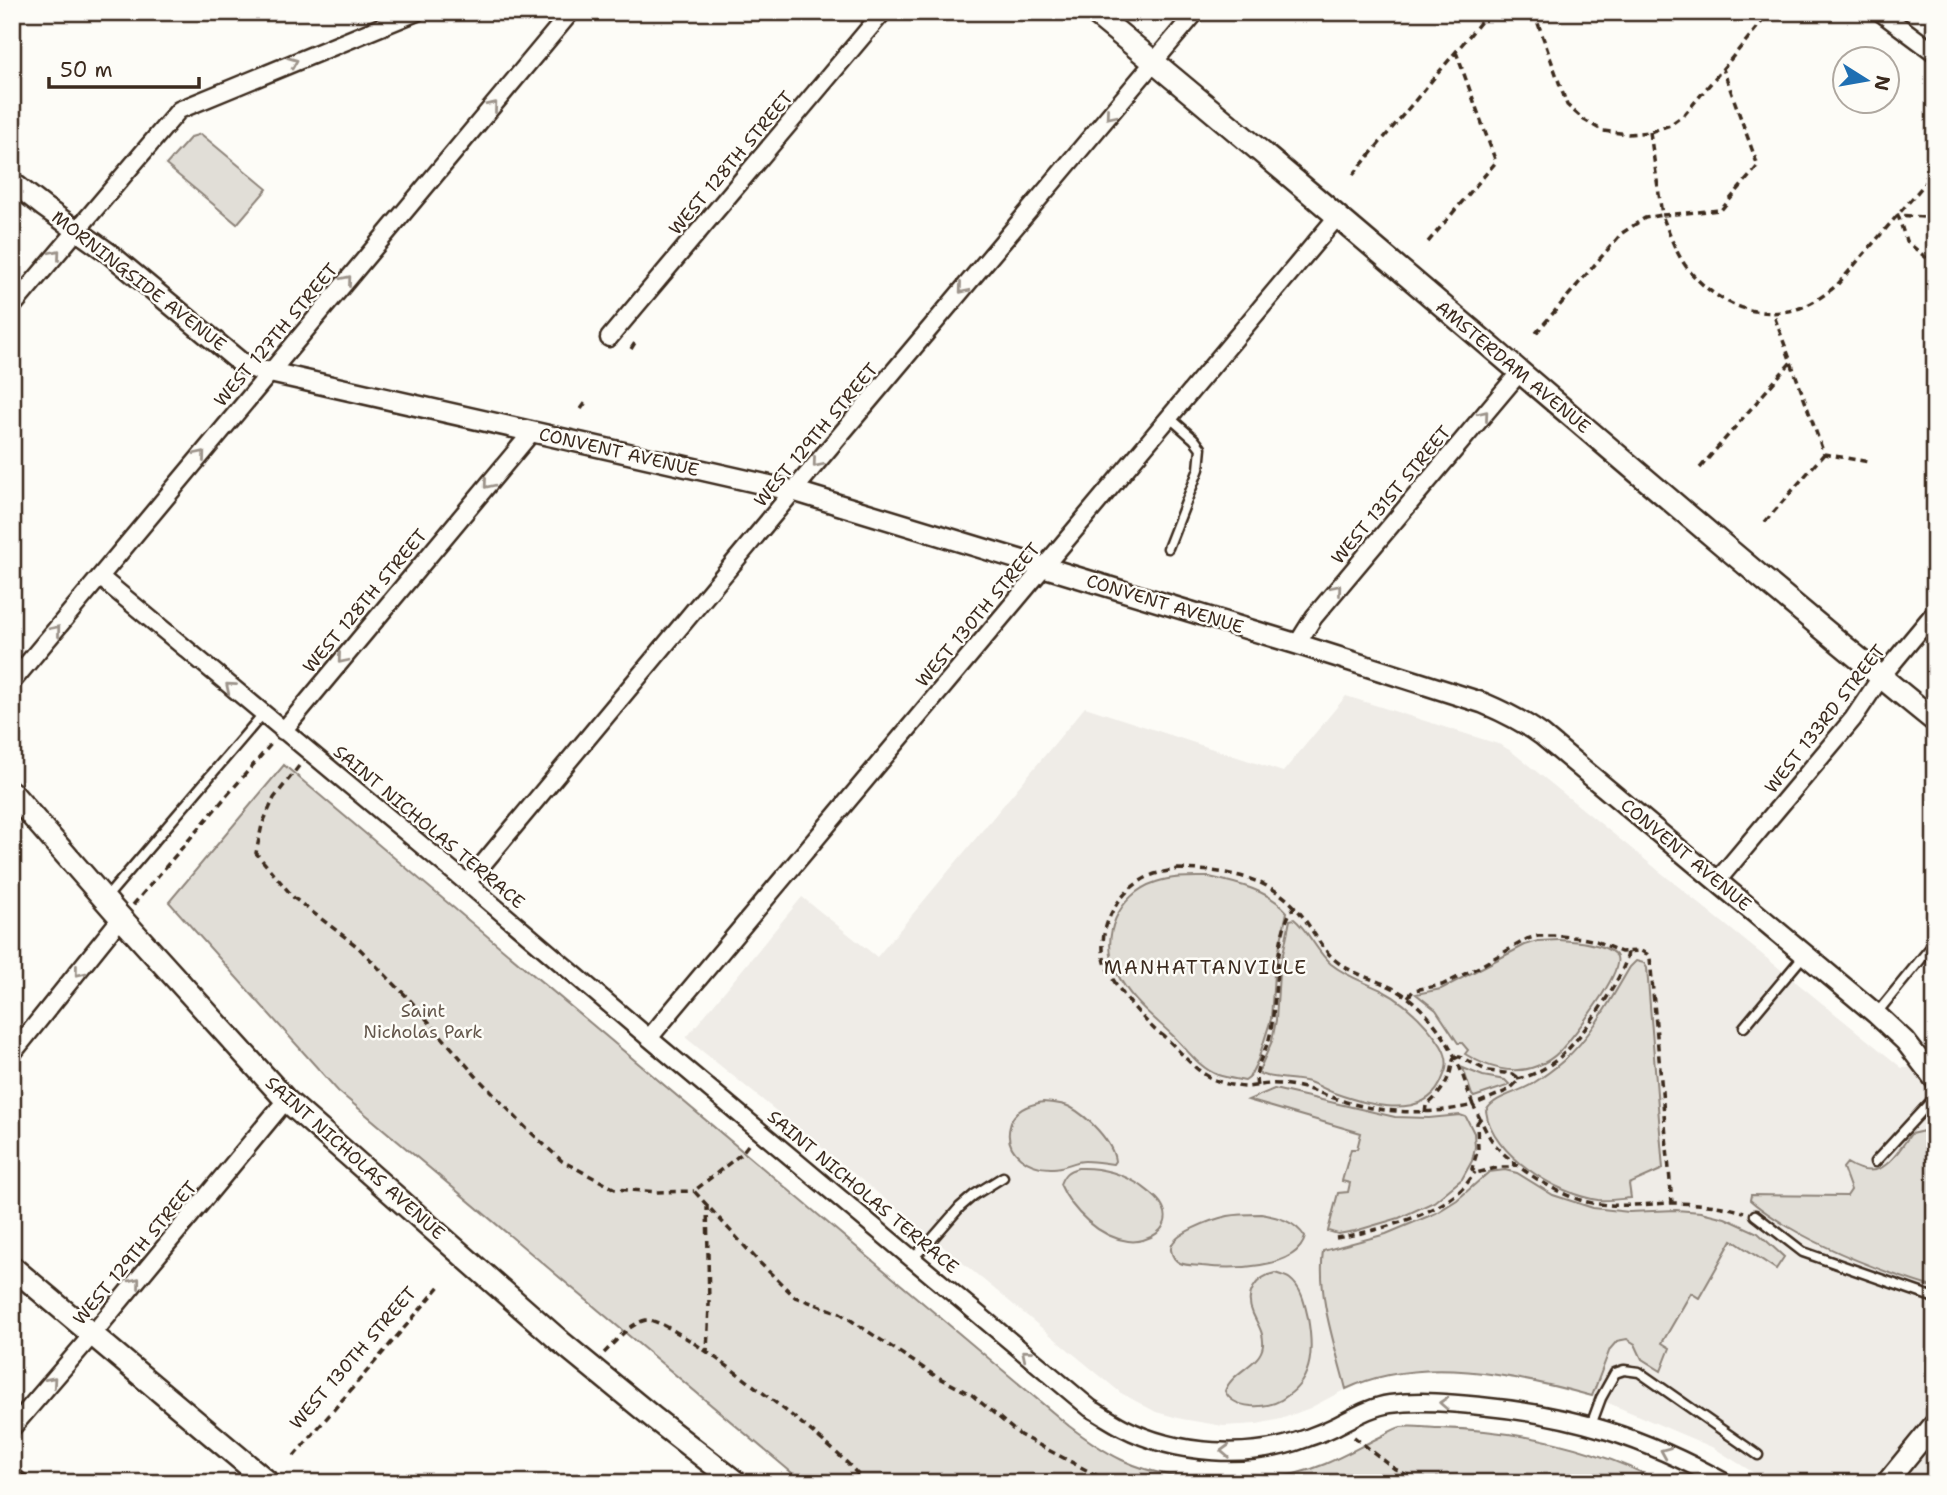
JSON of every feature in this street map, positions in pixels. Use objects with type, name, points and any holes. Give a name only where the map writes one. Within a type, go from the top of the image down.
[{"type":"main road","name":"AMSTERDAM AVENUE","points":[[1093,12],[1935,721]]},
{"type":"main road","name":"SAINT NICHOLAS AVENUE","points":[[12,793],[286,1100],[591,1367],[737,1483]]},
{"type":"main road","points":[[12,1267],[269,1483]]},
{"type":"street","points":[[12,307],[179,110],[416,12]]},
{"type":"street","name":"WEST 127TH STREET","points":[[12,682],[571,12]]},
{"type":"street","name":"WEST 128TH STREET","points":[[609,338],[883,12]]},
{"type":"street","name":"WEST 129TH STREET","points":[[467,883],[1196,12]]},
{"type":"street","points":[[1880,12],[1935,53]]},
{"type":"street","name":"MORNINGSIDE AVENUE","points":[[12,182],[110,254],[240,362],[269,373]]},
{"type":"street","name":"WEST 130TH STREET","points":[[649,1038],[1337,217]]},
{"type":"street","name":"CONVENT AVENUE","points":[[269,373],[794,491],[1483,703],[1524,722],[1877,1014],[1905,1041],[1935,1080]]},
{"type":"street","name":"WEST 131ST STREET","points":[[1297,644],[1314,617],[1519,373]]},
{"type":"street","name":"WEST 128TH STREET","points":[[283,731],[532,432]]},
{"type":"street","name":"SAINT NICHOLAS TERRACE","points":[[100,577],[1090,1408],[1124,1428],[1162,1442],[1197,1449],[1234,1451],[1270,1448],[1299,1441],[1387,1405],[1416,1402],[1521,1410],[1591,1425],[1630,1437],[1679,1457],[1726,1483]]},
{"type":"street","name":"WEST 133RD STREET","points":[[1717,881],[1853,719],[1881,677],[1935,612]]},
{"type":"street","points":[[12,1054],[121,918]]},
{"type":"street","name":"WEST 129TH STREET","points":[[12,1428],[286,1100]]},
{"type":"street","points":[[1886,1483],[1935,1423]]},
{"type":"lane","points":[[1168,548],[1199,468],[1200,448],[1170,417]]},
{"type":"lane","points":[[105,899],[263,714]]},
{"type":"lane","points":[[1877,1014],[1935,942]]},
{"type":"lane","points":[[1744,1027],[1805,954]]},
{"type":"lane","points":[[1875,1162],[1935,1097]]},
{"type":"lane","points":[[912,1259],[960,1207],[1003,1177]]},
{"type":"lane","points":[[1755,1215],[1803,1252],[1935,1298]]},
{"type":"lane","points":[[1591,1425],[1601,1398],[1615,1373],[1624,1370],[1639,1372],[1758,1455]]},
{"type":"path","points":[[1353,175],[1489,12]]},
{"type":"path","points":[[1534,12],[1567,105],[1584,120],[1603,131],[1628,134],[1670,125],[1685,114],[1770,12]]},
{"type":"path","points":[[1428,242],[1496,162],[1456,52]]},
{"type":"path","points":[[1536,333],[1622,233],[1646,218],[1721,210],[1758,166],[1723,69]]},
{"type":"path","points":[[1650,131],[1662,215],[1672,243],[1688,269],[1711,291],[1731,304],[1750,310],[1773,313],[1800,308],[1820,298],[1837,285],[1935,172]]},
{"type":"path","points":[[1898,215],[1935,218]]},
{"type":"path","points":[[1898,215],[1906,241],[1935,265]]},
{"type":"path","points":[[1773,313],[1824,454]]},
{"type":"path","points":[[631,349],[636,341]]},
{"type":"path","points":[[1700,468],[1791,362]]},
{"type":"path","points":[[581,409],[587,401]]},
{"type":"path","points":[[1824,454],[1869,462]]},
{"type":"path","points":[[1765,522],[1824,454]]},
{"type":"path","points":[[121,918],[283,731]]},
{"type":"path","points":[[309,753],[274,798],[262,825],[256,853],[294,898],[358,947],[409,999],[476,1076],[562,1161],[615,1189],[694,1191],[741,1154],[760,1131]]},
{"type":"path","points":[[1517,1079],[1515,1086],[1509,1090],[1473,1105],[1424,1113],[1350,1103],[1301,1087],[1279,1084],[1245,1087],[1212,1079],[1192,1065],[1155,1030],[1110,975],[1103,957],[1103,937],[1109,919],[1120,898],[1153,874],[1178,869],[1208,870],[1232,873],[1257,881],[1290,901],[1335,960],[1361,976],[1396,990],[1424,1012],[1455,1057],[1473,1105],[1485,1129],[1515,1164],[1550,1186],[1595,1204],[1672,1203],[1726,1207],[1755,1215]]},
{"type":"path","points":[[1257,1086],[1255,1072],[1269,1040],[1284,934],[1294,906]]},
{"type":"path","points":[[1408,998],[1415,990],[1442,985],[1534,937],[1582,938],[1621,952],[1641,951],[1647,954],[1650,958],[1672,1203]]},
{"type":"path","points":[[1517,1079],[1540,1071],[1561,1056],[1576,1040],[1618,978],[1628,952]]},
{"type":"path","points":[[1455,1057],[1488,1071],[1513,1074],[1517,1079]]},
{"type":"path","points":[[1424,1113],[1426,1105],[1438,1095],[1455,1057]]},
{"type":"path","points":[[1475,1172],[1472,1169],[1478,1149],[1477,1123],[1480,1119]]},
{"type":"path","points":[[1475,1172],[1512,1167],[1515,1164]]},
{"type":"path","points":[[1336,1238],[1404,1221],[1435,1207],[1463,1188],[1475,1172]]},
{"type":"path","points":[[694,1191],[794,1297],[840,1313],[934,1375],[972,1395],[1020,1435],[1111,1483]]},
{"type":"path","points":[[707,1203],[708,1353]]},
{"type":"path","name":"WEST 130TH STREET","points":[[294,1456],[441,1285]]},
{"type":"path","points":[[591,1367],[630,1328],[648,1320],[659,1322],[708,1353],[821,1440],[865,1483]]},
{"type":"path","points":[[1339,1425],[1395,1469],[1424,1483]]},
{"type":"path","points":[[12,1464],[34,1483]]},
{"type":"path","points":[[206,1483],[210,1478]]},
{"type":"path","points":[[1097,1483],[1101,1478]]},
{"type":"shaded area","points":[[1346,696],[1501,745],[1511,751],[1902,1068],[1935,1066],[1935,1483],[1770,1483],[1714,1448],[1592,1396],[1557,1386],[1477,1373],[1413,1371],[1379,1376],[1310,1408],[1281,1419],[1257,1424],[1223,1426],[1156,1412],[1121,1393],[686,1038],[802,897],[877,957],[1085,707],[1283,772]]},
{"type":"green space","points":[[201,134],[267,189],[237,224],[166,165],[191,137]]},
{"type":"green space","name":"Saint Nicholas Park","points":[[284,765],[1069,1426],[1122,1460],[1144,1469],[1196,1479],[1223,1481],[1277,1477],[1302,1472],[1332,1461],[1396,1428],[1415,1426],[1496,1432],[1554,1443],[1610,1460],[1663,1483],[804,1483],[338,1091],[169,902]]},
{"type":"green space","points":[[1209,877],[1262,893],[1280,904],[1287,912],[1274,974],[1271,1019],[1258,1060],[1245,1081],[1218,1075],[1198,1062],[1134,998],[1122,982],[1112,960],[1111,932],[1122,907],[1131,896],[1162,880]]},
{"type":"green space","points":[[1294,919],[1331,964],[1396,998],[1418,1017],[1435,1037],[1444,1050],[1446,1066],[1440,1084],[1431,1095],[1420,1103],[1406,1106],[1376,1105],[1334,1093],[1309,1082],[1258,1073],[1272,1041],[1279,973],[1290,920]]},
{"type":"green space","points":[[1559,940],[1589,943],[1605,948],[1616,955],[1617,963],[1606,988],[1575,1033],[1558,1053],[1537,1066],[1519,1070],[1500,1069],[1465,1054],[1468,1050],[1462,1043],[1458,1043],[1436,1010],[1416,994],[1441,989],[1525,945]]},
{"type":"green space","points":[[1636,961],[1644,963],[1647,968],[1663,1169],[1629,1184],[1631,1198],[1598,1200],[1582,1197],[1546,1181],[1513,1157],[1491,1127],[1486,1111],[1500,1098],[1540,1079],[1573,1051],[1592,1029]]},
{"type":"green space","points":[[1463,1068],[1483,1076],[1505,1080],[1509,1084],[1474,1097]]},
{"type":"green space","points":[[1274,1089],[1395,1117],[1466,1117],[1474,1133],[1472,1161],[1462,1179],[1434,1202],[1399,1218],[1355,1231],[1338,1234],[1328,1231],[1338,1193],[1348,1192],[1350,1183],[1342,1181],[1351,1149],[1357,1149],[1361,1133],[1248,1100]]},
{"type":"green space","points":[[1043,1102],[1067,1106],[1084,1117],[1110,1146],[1115,1161],[1113,1164],[1085,1161],[1057,1168],[1044,1168],[1020,1158],[1014,1151],[1009,1136],[1012,1120],[1022,1109]]},
{"type":"green space","points":[[1924,1131],[1935,1159],[1935,1288],[1839,1253],[1785,1225],[1750,1200],[1751,1195],[1847,1196],[1851,1190],[1843,1168],[1847,1163],[1869,1171],[1877,1169],[1892,1159],[1911,1134]]},
{"type":"green space","points":[[1078,1168],[1110,1172],[1140,1185],[1163,1207],[1165,1222],[1162,1228],[1143,1240],[1128,1241],[1117,1239],[1097,1228],[1079,1213],[1060,1184],[1066,1173]]},
{"type":"green space","points":[[1505,1170],[1517,1173],[1553,1195],[1593,1208],[1629,1212],[1676,1210],[1725,1218],[1758,1233],[1784,1257],[1776,1269],[1732,1240],[1699,1298],[1691,1293],[1662,1343],[1670,1348],[1661,1371],[1642,1359],[1635,1344],[1627,1339],[1617,1341],[1610,1349],[1592,1396],[1500,1375],[1436,1370],[1375,1378],[1346,1389],[1325,1303],[1323,1251],[1386,1234],[1436,1213],[1457,1200],[1489,1172]]},
{"type":"green space","points":[[1261,1214],[1280,1218],[1296,1227],[1305,1237],[1299,1248],[1276,1261],[1244,1267],[1185,1265],[1177,1261],[1172,1254],[1172,1244],[1193,1228],[1228,1216]]},
{"type":"green space","points":[[1275,1273],[1290,1279],[1302,1297],[1310,1329],[1310,1361],[1296,1389],[1283,1399],[1265,1405],[1243,1405],[1232,1400],[1225,1391],[1234,1378],[1261,1352],[1263,1337],[1251,1307],[1251,1294],[1262,1278]]},
{"type":"district","name":"MANHATTANVILLE","points":[[1206,967]]}]
